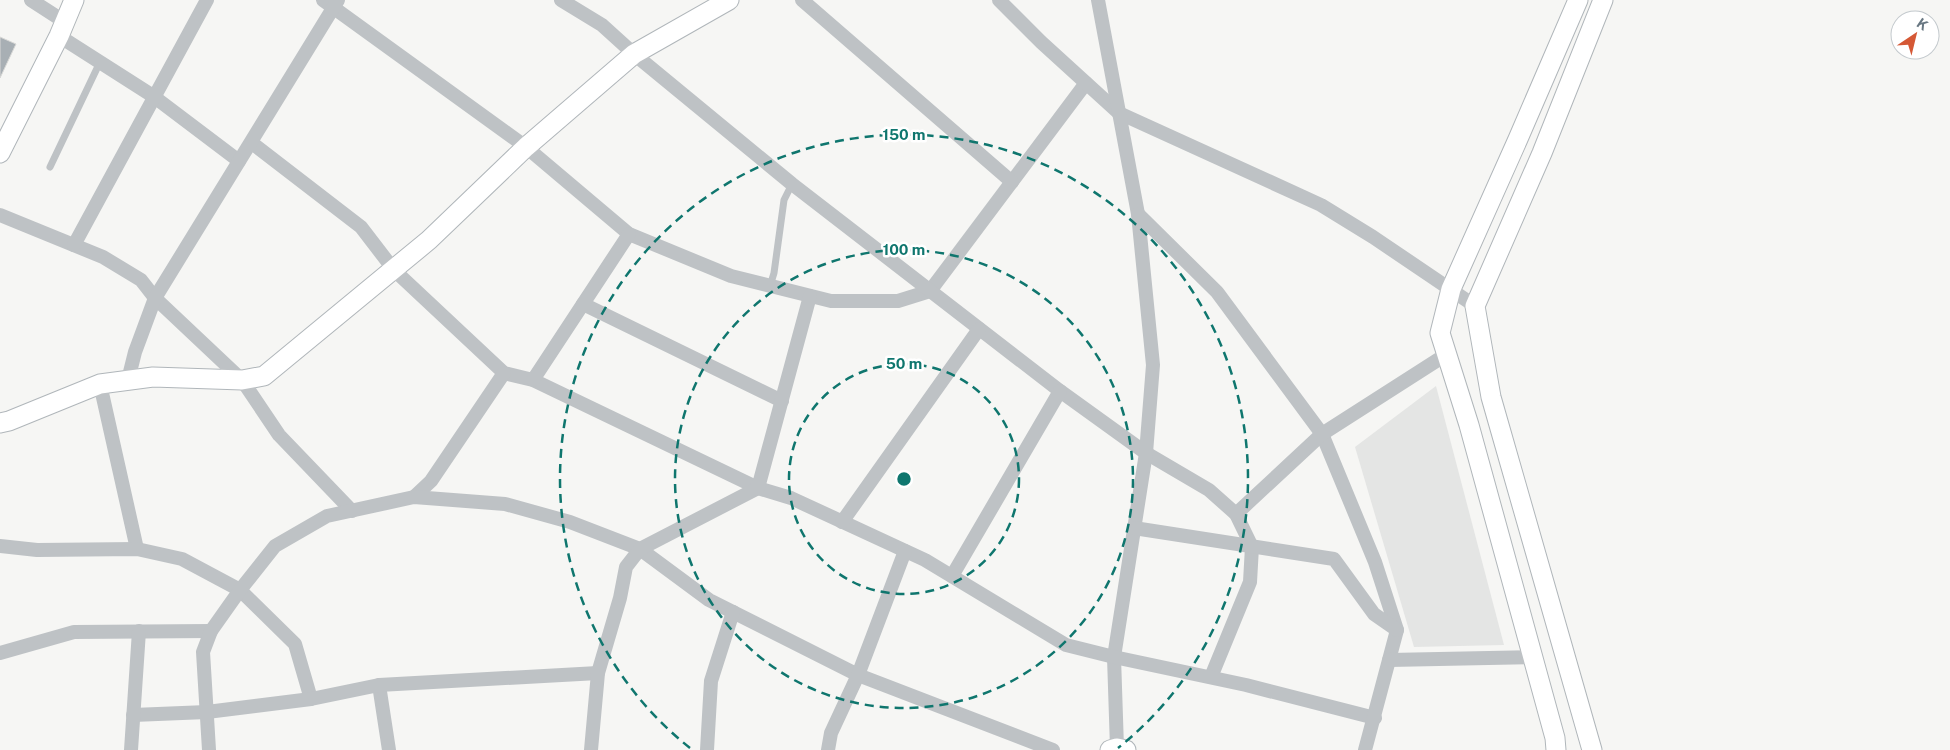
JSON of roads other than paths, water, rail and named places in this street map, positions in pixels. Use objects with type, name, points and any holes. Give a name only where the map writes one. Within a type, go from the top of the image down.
[{"type":"street","points":[[31,0],[100,62],[153,96],[239,161]]},
{"type":"street","points":[[0,153],[62,29],[74,0]]},
{"type":"street","points":[[74,245],[153,96],[207,0]]},
{"type":"street","points":[[561,0],[602,25],[634,54],[792,184],[1060,391],[1146,454],[1209,490],[1236,514],[1252,547],[1250,582],[1210,678]]},
{"type":"street","points":[[0,423],[100,384],[153,377],[242,380],[264,376],[429,240],[526,146],[634,54],[729,0]]},
{"type":"street","points":[[802,0],[1012,182]]},
{"type":"street","points":[[999,0],[1119,113],[1321,205],[1373,237],[1475,306]]},
{"type":"street","points":[[1098,0],[1138,214],[1153,365],[1146,454],[1114,658],[1118,749]]},
{"type":"street","points":[[1556,750],[1555,738],[1469,425],[1440,333],[1451,289],[1578,0]]},
{"type":"street","points":[[1592,750],[1491,397],[1475,306],[1542,153],[1603,0]]},
{"type":"street","points":[[128,380],[135,352],[155,298],[252,143],[332,2],[526,146],[629,234],[731,276],[831,301],[898,301],[930,291],[1086,83]]},
{"type":"street","points":[[252,143],[361,227],[394,270],[504,373],[533,380],[758,488],[791,498],[905,551],[952,576],[1066,645],[1114,658],[1255,687],[1375,718]]},
{"type":"street","points":[[1138,214],[1217,292],[1322,434],[1375,562],[1397,630],[1365,750]]},
{"type":"street","points":[[0,215],[103,258],[141,280],[155,298],[242,380],[279,435],[352,511]]},
{"type":"street","points":[[533,380],[629,234]]},
{"type":"street","points":[[591,750],[598,672],[620,598],[626,567],[640,549],[758,488],[810,296]]},
{"type":"street","points":[[582,304],[782,401]]},
{"type":"street","points":[[842,522],[979,329]]},
{"type":"street","points":[[1236,514],[1322,434],[1447,354]]},
{"type":"street","points":[[414,497],[431,482],[504,373]]},
{"type":"street","points":[[100,384],[137,549]]},
{"type":"street","points":[[952,576],[1060,391]]},
{"type":"street","points":[[209,750],[203,652],[211,630],[275,546],[327,516],[414,497],[505,504],[570,522],[640,549],[709,600],[858,675],[1053,750]]},
{"type":"street","points":[[1134,528],[1334,559],[1374,614],[1397,630]]},
{"type":"street","points":[[0,546],[37,550],[137,549],[182,559],[240,590],[295,644],[311,699]]},
{"type":"street","points":[[828,750],[831,733],[858,675],[905,551]]},
{"type":"street","points":[[707,750],[711,681],[733,612]]},
{"type":"street","points":[[0,653],[74,632],[211,630]]},
{"type":"street","points":[[131,750],[139,631]]},
{"type":"street","points":[[1389,660],[1533,657]]},
{"type":"street","points":[[133,715],[207,712],[311,699],[380,684],[598,672]]},
{"type":"street","points":[[380,684],[389,750]]},
{"type":"lane","points":[[50,167],[100,62]]},
{"type":"lane","points":[[770,286],[774,273],[784,200],[792,184]]}]
